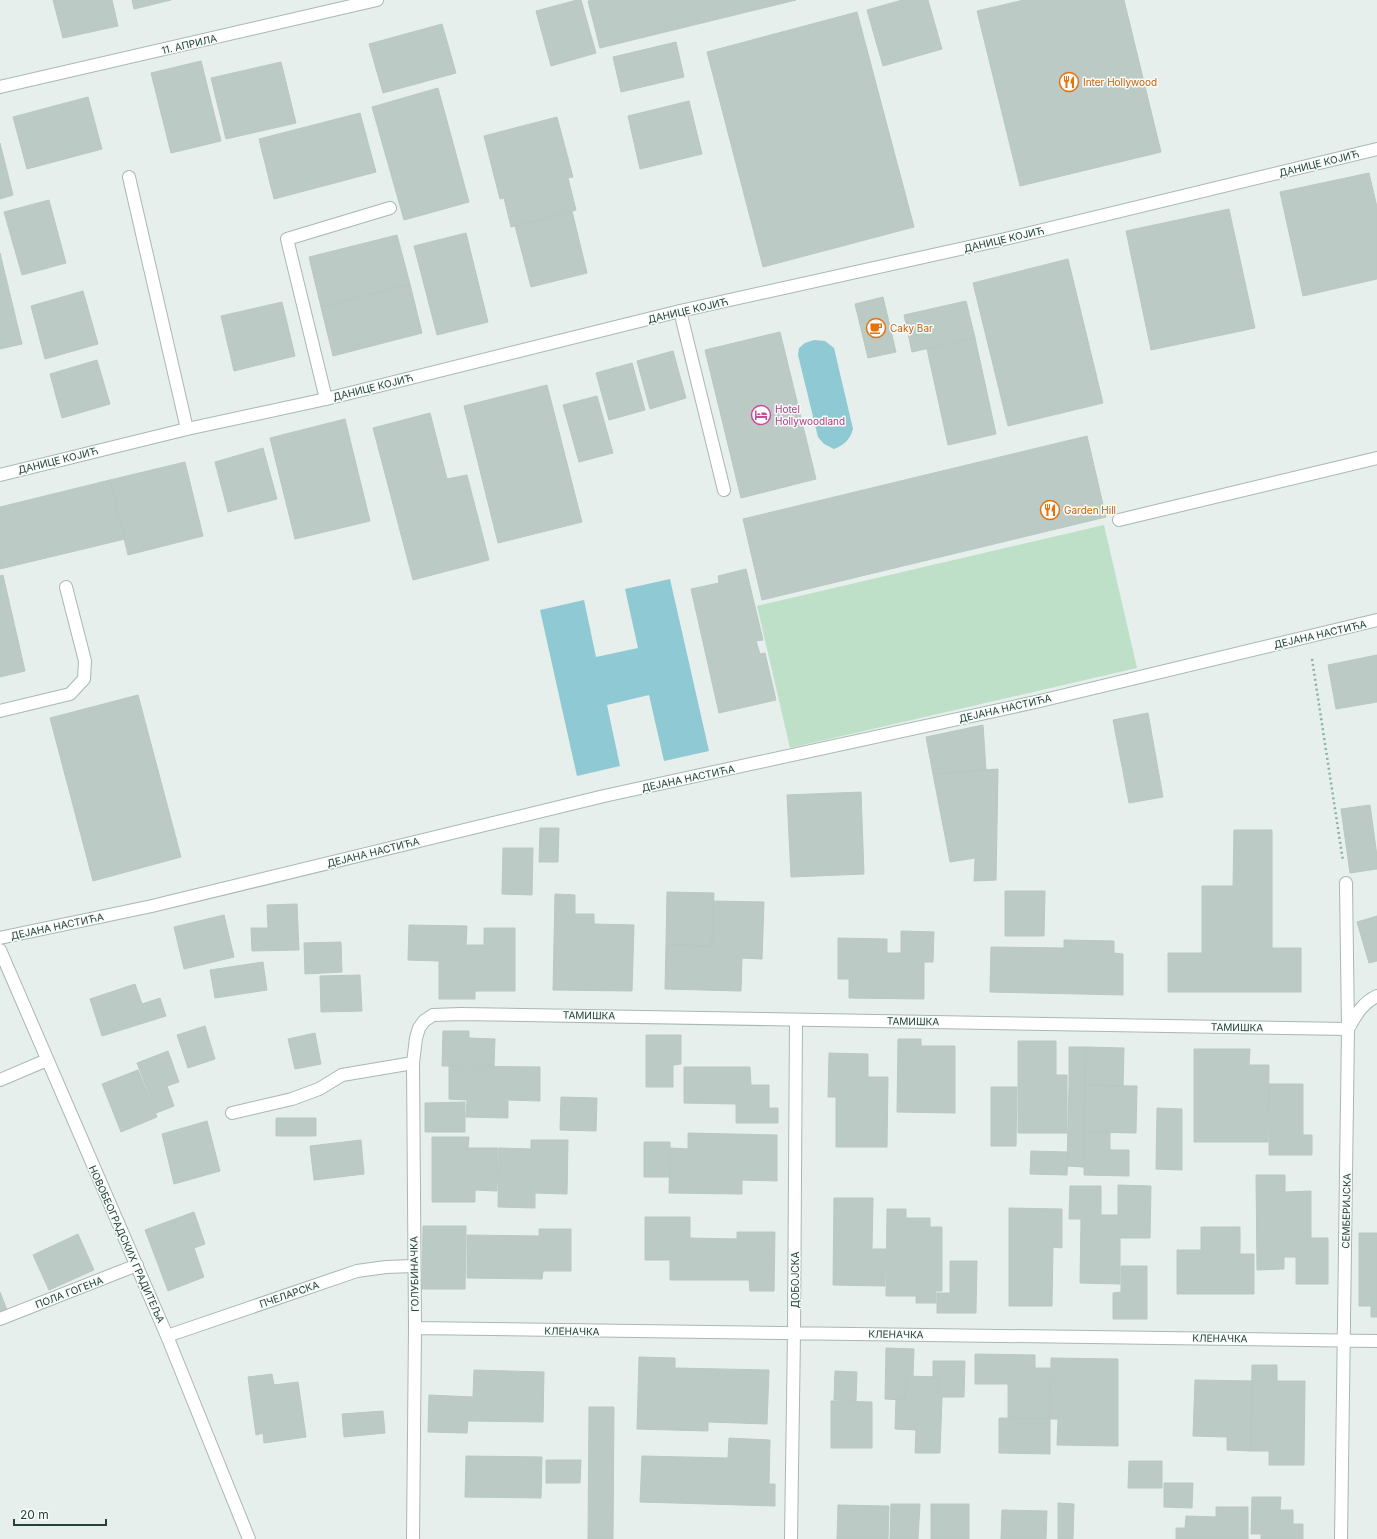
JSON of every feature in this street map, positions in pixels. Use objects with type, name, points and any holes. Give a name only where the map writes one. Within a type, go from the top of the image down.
[{"type":"street","name":"11. АПРИЛА","points":[[0,87],[378,0]]},
{"type":"street","name":"ДАНИЦЕ КОЈИЋ","points":[[0,475],[187,429],[326,398],[680,311],[1005,239],[1377,149]]},
{"type":"street","points":[[129,177],[187,429]]},
{"type":"street","points":[[326,398],[286,238],[390,208]]},
{"type":"street","points":[[680,311],[724,490]]},
{"type":"street","points":[[1119,520],[1377,458]]},
{"type":"street","points":[[0,711],[70,694],[84,679],[85,661],[66,587]]},
{"type":"street","name":"ДЕЈАНА НАСТИЋА","points":[[0,938],[152,906],[604,796],[1040,701],[1377,620]]},
{"type":"street","name":"СЕМБЕРИЈСКА","points":[[1341,1539],[1348,1029],[1346,883]]},
{"type":"street","name":"НОВОБЕОГРАДСКИХ ГРАДИТЕЉА","points":[[0,950],[138,1265],[249,1539]]},
{"type":"street","points":[[1348,1029],[1360,1008],[1369,1000],[1377,996]]},
{"type":"street","name":"ТАМИШКА","points":[[433,1015],[623,1016],[1348,1029]]},
{"type":"street","name":"ГОЛУБИНАЧКА","points":[[413,1539],[415,1328],[414,1063],[419,1028],[433,1015]]},
{"type":"street","name":"ДОБОЈСКА","points":[[790,1539],[794,1333],[796,1020]]},
{"type":"street","points":[[0,1080],[47,1060]]},
{"type":"street","points":[[232,1113],[299,1096],[319,1089],[342,1074],[414,1063]]},
{"type":"street","name":"ПОЛА ГОГЕНА","points":[[0,1319],[138,1265]]},
{"type":"street","name":"ПЧЕЛАРСКА","points":[[168,1336],[357,1271],[386,1267],[414,1266]]},
{"type":"street","name":"КЛЕНАЧКА","points":[[415,1328],[1377,1341]]},
{"type":"path","points":[[1309,636],[1346,883]]},
{"type":"green space","points":[[1104,525],[1137,668],[790,748],[757,606]]},
{"type":"water","points":[[814,340],[825,341],[834,348],[853,429],[846,442],[834,449],[824,444],[818,437],[798,355],[799,348],[805,343]]},
{"type":"water","points":[[670,579],[709,751],[664,761],[649,695],[607,705],[620,766],[577,776],[540,610],[584,600],[596,657],[638,648],[625,589]]},
{"type":"building","points":[[53,0],[112,0],[118,26],[63,38]]},
{"type":"building","points":[[132,0],[171,0],[134,9]]},
{"type":"building","points":[[581,0],[596,53],[551,66],[536,11]]},
{"type":"building","points":[[796,0],[600,48],[588,1]]},
{"type":"building","points":[[902,0],[928,0],[942,49],[883,66],[867,10]]},
{"type":"building","name":"Inter Hollywood","points":[[1024,0],[1124,0],[1161,152],[1020,186],[977,11]]},
{"type":"building","points":[[857,12],[914,227],[763,267],[707,52]]},
{"type":"building","points":[[442,24],[456,73],[383,93],[369,44]]},
{"type":"building","points":[[676,42],[684,77],[621,92],[613,57]]},
{"type":"building","points":[[201,61],[221,141],[171,153],[151,73]]},
{"type":"building","points":[[281,62],[296,123],[226,139],[211,78]]},
{"type":"building","points":[[438,88],[469,202],[404,220],[372,107]]},
{"type":"building","points":[[88,97],[102,149],[27,169],[13,117]]},
{"type":"building","points":[[689,101],[702,154],[640,169],[628,116]]},
{"type":"building","points":[[360,113],[376,172],[274,199],[259,139]]},
{"type":"building","points":[[557,117],[573,177],[568,178],[576,210],[511,227],[504,198],[500,199],[484,136]]},
{"type":"building","points":[[0,143],[13,195],[0,199]]},
{"type":"building","points":[[1369,173],[1377,207],[1377,279],[1303,296],[1280,192]]},
{"type":"building","points":[[49,200],[66,263],[22,275],[4,212]]},
{"type":"building","points":[[1229,209],[1255,328],[1151,350],[1126,231]]},
{"type":"building","points":[[572,211],[587,273],[531,287],[515,226]]},
{"type":"building","points":[[466,233],[488,322],[437,335],[414,246]]},
{"type":"building","points":[[397,235],[410,284],[321,307],[309,257]]},
{"type":"building","points":[[0,253],[22,344],[0,349]]},
{"type":"building","points":[[1068,259],[1103,403],[1008,426],[973,283]]},
{"type":"building","points":[[410,284],[422,333],[333,356],[321,307]]},
{"type":"building","points":[[83,291],[98,344],[45,359],[31,306]]},
{"type":"building","name":"Caky Bar","points":[[883,297],[896,352],[868,358],[855,304]]},
{"type":"building","points":[[966,301],[975,338],[912,352],[904,315]]},
{"type":"building","points":[[282,302],[295,356],[234,371],[221,316]]},
{"type":"building","name":"Hotel Hollywoodland","points":[[780,332],[816,479],[741,498],[705,350]]},
{"type":"building","points":[[975,338],[996,434],[948,445],[927,349]]},
{"type":"building","points":[[673,351],[686,398],[650,409],[637,361]]},
{"type":"building","points":[[97,360],[110,404],[62,418],[50,374]]},
{"type":"building","points":[[632,363],[645,410],[609,420],[596,373]]},
{"type":"building","points":[[547,385],[582,522],[498,543],[464,406]]},
{"type":"building","points":[[597,396],[613,453],[579,462],[563,405]]},
{"type":"building","points":[[430,413],[447,479],[467,475],[489,560],[413,580],[373,428]]},
{"type":"building","points":[[345,419],[370,521],[295,539],[270,438]]},
{"type":"building","points":[[1087,436],[1106,517],[762,600],[743,519]]},
{"type":"building","points":[[263,448],[277,499],[228,512],[215,462]]},
{"type":"building","points":[[185,462],[203,536],[128,555],[110,480]]},
{"type":"building","points":[[110,480],[125,539],[0,569],[0,507]]},
{"type":"building","points":[[746,569],[763,640],[756,641],[760,654],[765,653],[776,700],[719,713],[691,589],[719,583],[718,576]]},
{"type":"building","points":[[3,575],[25,671],[0,677],[0,576]]},
{"type":"building","points":[[1377,655],[1377,702],[1336,709],[1328,665]]},
{"type":"building","points":[[138,695],[181,857],[93,881],[50,718]]},
{"type":"building","points":[[1148,713],[1163,797],[1129,803],[1113,720]]},
{"type":"building","points":[[983,725],[986,770],[933,774],[926,737]]},
{"type":"building","points":[[998,769],[996,880],[974,881],[975,858],[950,862],[933,774]]},
{"type":"building","points":[[861,792],[864,874],[791,877],[787,795]]},
{"type":"building","points":[[1370,805],[1377,856],[1377,869],[1350,873],[1341,809]]},
{"type":"building","points":[[540,828],[559,828],[558,862],[539,862]]},
{"type":"building","points":[[1234,830],[1272,830],[1272,948],[1301,948],[1301,992],[1168,992],[1168,953],[1202,953],[1202,886],[1233,886]]},
{"type":"building","points":[[503,848],[533,848],[532,895],[502,894]]},
{"type":"building","points":[[1005,891],[1045,891],[1044,936],[1005,936]]},
{"type":"building","points":[[667,892],[714,893],[712,946],[666,945]]},
{"type":"building","points":[[555,894],[575,895],[575,914],[594,914],[594,924],[634,925],[632,991],[553,990]]},
{"type":"building","points":[[713,901],[764,902],[762,959],[742,958],[741,991],[665,989],[666,945],[712,946]]},
{"type":"building","points":[[297,904],[299,950],[252,951],[251,928],[268,928],[267,905]]},
{"type":"building","points":[[224,915],[234,957],[184,969],[174,927]]},
{"type":"building","points":[[1377,916],[1377,961],[1369,963],[1357,922]]},
{"type":"building","points":[[409,925],[467,926],[466,945],[484,945],[484,928],[515,928],[515,991],[475,991],[475,999],[439,999],[439,961],[408,960]]},
{"type":"building","points":[[901,931],[934,932],[933,962],[924,962],[924,999],[849,998],[849,979],[838,979],[838,938],[887,939],[887,953],[901,953]]},
{"type":"building","points":[[1064,940],[1114,941],[1114,953],[1123,954],[1123,995],[990,992],[991,947],[1064,948]]},
{"type":"building","points":[[341,942],[342,972],[305,974],[304,943]]},
{"type":"building","points":[[263,962],[267,990],[215,998],[210,970]]},
{"type":"building","points":[[360,975],[362,1011],[321,1012],[320,976]]},
{"type":"building","points":[[135,984],[142,1004],[160,998],[166,1016],[102,1036],[90,999]]},
{"type":"building","points":[[205,1026],[215,1059],[188,1068],[177,1035]]},
{"type":"building","points":[[443,1031],[469,1031],[469,1038],[495,1039],[494,1066],[442,1066]]},
{"type":"building","points":[[315,1033],[321,1064],[295,1069],[288,1039]]},
{"type":"building","points":[[646,1035],[681,1035],[681,1064],[673,1065],[673,1087],[646,1087]]},
{"type":"building","points":[[898,1039],[921,1039],[921,1046],[955,1046],[955,1113],[897,1112]]},
{"type":"building","points":[[1018,1041],[1056,1041],[1056,1075],[1067,1075],[1067,1133],[1018,1133]]},
{"type":"building","points":[[1069,1047],[1086,1047],[1085,1085],[1069,1085]]},
{"type":"building","points":[[1086,1047],[1124,1048],[1123,1086],[1085,1085]]},
{"type":"building","points":[[1194,1049],[1250,1049],[1249,1065],[1269,1065],[1268,1142],[1194,1142]]},
{"type":"building","points":[[168,1051],[179,1082],[167,1086],[174,1106],[156,1113],[137,1063]]},
{"type":"building","points":[[829,1053],[868,1054],[868,1077],[888,1077],[887,1147],[836,1147],[836,1097],[828,1097]]},
{"type":"building","points":[[449,1066],[540,1067],[540,1101],[508,1100],[508,1118],[466,1117],[467,1100],[449,1099]]},
{"type":"building","points":[[684,1067],[750,1067],[751,1085],[769,1085],[769,1108],[778,1108],[778,1123],[736,1123],[736,1104],[684,1103]]},
{"type":"building","points":[[138,1070],[157,1117],[121,1132],[102,1084]]},
{"type":"building","points":[[1269,1084],[1303,1084],[1303,1135],[1312,1135],[1312,1155],[1269,1155]]},
{"type":"building","points":[[1069,1085],[1085,1085],[1084,1167],[1067,1166]]},
{"type":"building","points":[[1085,1085],[1137,1086],[1136,1133],[1084,1132]]},
{"type":"building","points":[[991,1087],[1017,1087],[1016,1146],[991,1146]]},
{"type":"building","points":[[561,1097],[597,1098],[596,1131],[560,1130]]},
{"type":"building","points":[[465,1102],[465,1132],[425,1132],[425,1103]]},
{"type":"building","points":[[1157,1108],[1182,1109],[1182,1170],[1156,1169]]},
{"type":"building","points":[[276,1118],[316,1118],[316,1136],[276,1136]]},
{"type":"building","points":[[207,1121],[220,1171],[174,1184],[162,1134]]},
{"type":"building","points":[[1084,1132],[1110,1132],[1110,1150],[1129,1150],[1129,1176],[1084,1175]]},
{"type":"building","points":[[688,1133],[777,1135],[777,1181],[742,1180],[742,1194],[669,1193],[670,1148],[688,1149]]},
{"type":"building","points":[[432,1137],[469,1137],[468,1148],[498,1148],[497,1191],[475,1190],[475,1202],[432,1202]]},
{"type":"building","points":[[361,1140],[364,1174],[314,1180],[310,1146]]},
{"type":"building","points":[[531,1140],[568,1140],[567,1194],[535,1193],[535,1208],[498,1207],[499,1148],[531,1149]]},
{"type":"building","points":[[644,1142],[670,1142],[670,1177],[644,1177]]},
{"type":"building","points":[[1031,1151],[1068,1152],[1067,1175],[1030,1174]]},
{"type":"building","points":[[1256,1175],[1285,1175],[1285,1192],[1311,1191],[1311,1238],[1328,1238],[1328,1284],[1296,1284],[1296,1257],[1284,1257],[1284,1269],[1257,1270]]},
{"type":"building","points":[[1118,1185],[1151,1186],[1150,1238],[1120,1238],[1120,1284],[1080,1283],[1081,1219],[1069,1219],[1070,1186],[1101,1186],[1101,1215],[1118,1215]]},
{"type":"building","points":[[834,1198],[873,1198],[872,1249],[886,1249],[885,1286],[833,1285]]},
{"type":"building","points":[[1009,1208],[1062,1209],[1062,1248],[1053,1247],[1052,1306],[1009,1306]]},
{"type":"building","points":[[887,1209],[906,1209],[906,1218],[930,1218],[930,1227],[942,1227],[942,1291],[936,1291],[936,1303],[916,1303],[916,1296],[886,1296]]},
{"type":"building","points":[[194,1212],[205,1244],[194,1248],[204,1277],[168,1291],[145,1230]]},
{"type":"building","points":[[645,1217],[690,1217],[690,1238],[737,1239],[737,1232],[775,1232],[774,1291],[750,1291],[749,1280],[670,1280],[670,1260],[645,1260]]},
{"type":"building","points":[[423,1226],[466,1226],[465,1289],[422,1289]]},
{"type":"building","points":[[1201,1227],[1240,1227],[1240,1254],[1254,1254],[1254,1294],[1177,1294],[1177,1250],[1201,1250]]},
{"type":"building","points":[[539,1229],[571,1229],[571,1271],[543,1271],[542,1279],[467,1278],[467,1235],[539,1236]]},
{"type":"building","points":[[1359,1233],[1377,1233],[1377,1317],[1371,1317],[1371,1306],[1359,1306]]},
{"type":"building","points":[[78,1234],[94,1270],[49,1290],[33,1255]]},
{"type":"building","points":[[950,1261],[977,1261],[976,1313],[937,1313],[937,1293],[950,1293]]},
{"type":"building","points":[[1121,1266],[1147,1266],[1147,1319],[1113,1319],[1113,1293],[1121,1292]]},
{"type":"building","points":[[0,1292],[7,1310],[0,1313]]},
{"type":"building","points":[[886,1348],[914,1349],[913,1377],[906,1376],[905,1400],[885,1399]]},
{"type":"building","points":[[975,1354],[1035,1355],[1035,1368],[1050,1368],[1050,1419],[1008,1418],[1008,1384],[975,1384]]},
{"type":"building","points":[[639,1357],[675,1358],[675,1368],[769,1370],[767,1424],[708,1422],[708,1431],[637,1429]]},
{"type":"building","points":[[1051,1358],[1118,1359],[1118,1446],[1057,1445],[1058,1419],[1050,1419]]},
{"type":"building","points":[[933,1361],[965,1361],[964,1397],[937,1397],[938,1377],[933,1377]]},
{"type":"building","points":[[1252,1365],[1277,1365],[1277,1381],[1305,1381],[1304,1465],[1269,1465],[1269,1451],[1251,1451]]},
{"type":"building","points":[[474,1370],[544,1372],[543,1422],[468,1421],[467,1433],[428,1432],[429,1395],[473,1397]]},
{"type":"building","points":[[835,1371],[857,1372],[856,1401],[834,1400]]},
{"type":"building","points":[[272,1374],[274,1385],[298,1382],[306,1437],[264,1443],[263,1433],[256,1435],[248,1377]]},
{"type":"building","points":[[906,1376],[938,1377],[937,1397],[942,1397],[940,1453],[915,1453],[916,1430],[895,1429],[896,1399],[905,1400]]},
{"type":"building","points":[[1195,1380],[1252,1381],[1251,1451],[1227,1450],[1227,1437],[1193,1436]]},
{"type":"building","points":[[831,1401],[872,1402],[872,1448],[831,1448]]},
{"type":"building","points":[[589,1407],[614,1407],[613,1539],[588,1539]]},
{"type":"building","points":[[383,1411],[385,1433],[344,1437],[342,1414]]},
{"type":"building","points":[[999,1418],[1050,1419],[1050,1454],[999,1453]]},
{"type":"building","points":[[729,1438],[770,1440],[769,1484],[775,1484],[775,1506],[640,1502],[642,1456],[728,1458]]},
{"type":"building","points":[[466,1456],[542,1457],[541,1498],[465,1497]]},
{"type":"building","points":[[546,1460],[581,1460],[580,1483],[546,1483]]},
{"type":"building","points":[[1129,1461],[1162,1461],[1162,1488],[1128,1488]]},
{"type":"building","points":[[1164,1483],[1193,1483],[1192,1508],[1164,1507]]},
{"type":"building","points":[[1252,1497],[1281,1497],[1280,1510],[1293,1510],[1293,1524],[1303,1524],[1303,1539],[1261,1539],[1261,1534],[1251,1534]]},
{"type":"building","points":[[1058,1503],[1074,1504],[1073,1539],[1058,1539]]},
{"type":"building","points":[[891,1504],[920,1504],[918,1539],[890,1539]]},
{"type":"building","points":[[931,1504],[969,1504],[969,1539],[931,1539]]},
{"type":"building","points":[[838,1505],[889,1506],[888,1539],[837,1539]]},
{"type":"building","points":[[1216,1507],[1248,1507],[1248,1539],[1176,1539],[1176,1528],[1185,1528],[1186,1516],[1216,1517]]},
{"type":"building","points":[[1002,1510],[1047,1511],[1046,1539],[1001,1539]]},
{"type":"place","name":"Inter Hollywood","points":[[1069,82]]},
{"type":"place","name":"Caky Bar","points":[[876,328]]},
{"type":"place","name":"Hotel Hollywoodland","points":[[761,415]]},
{"type":"place","name":"Garden Hill","points":[[1050,510]]}]
